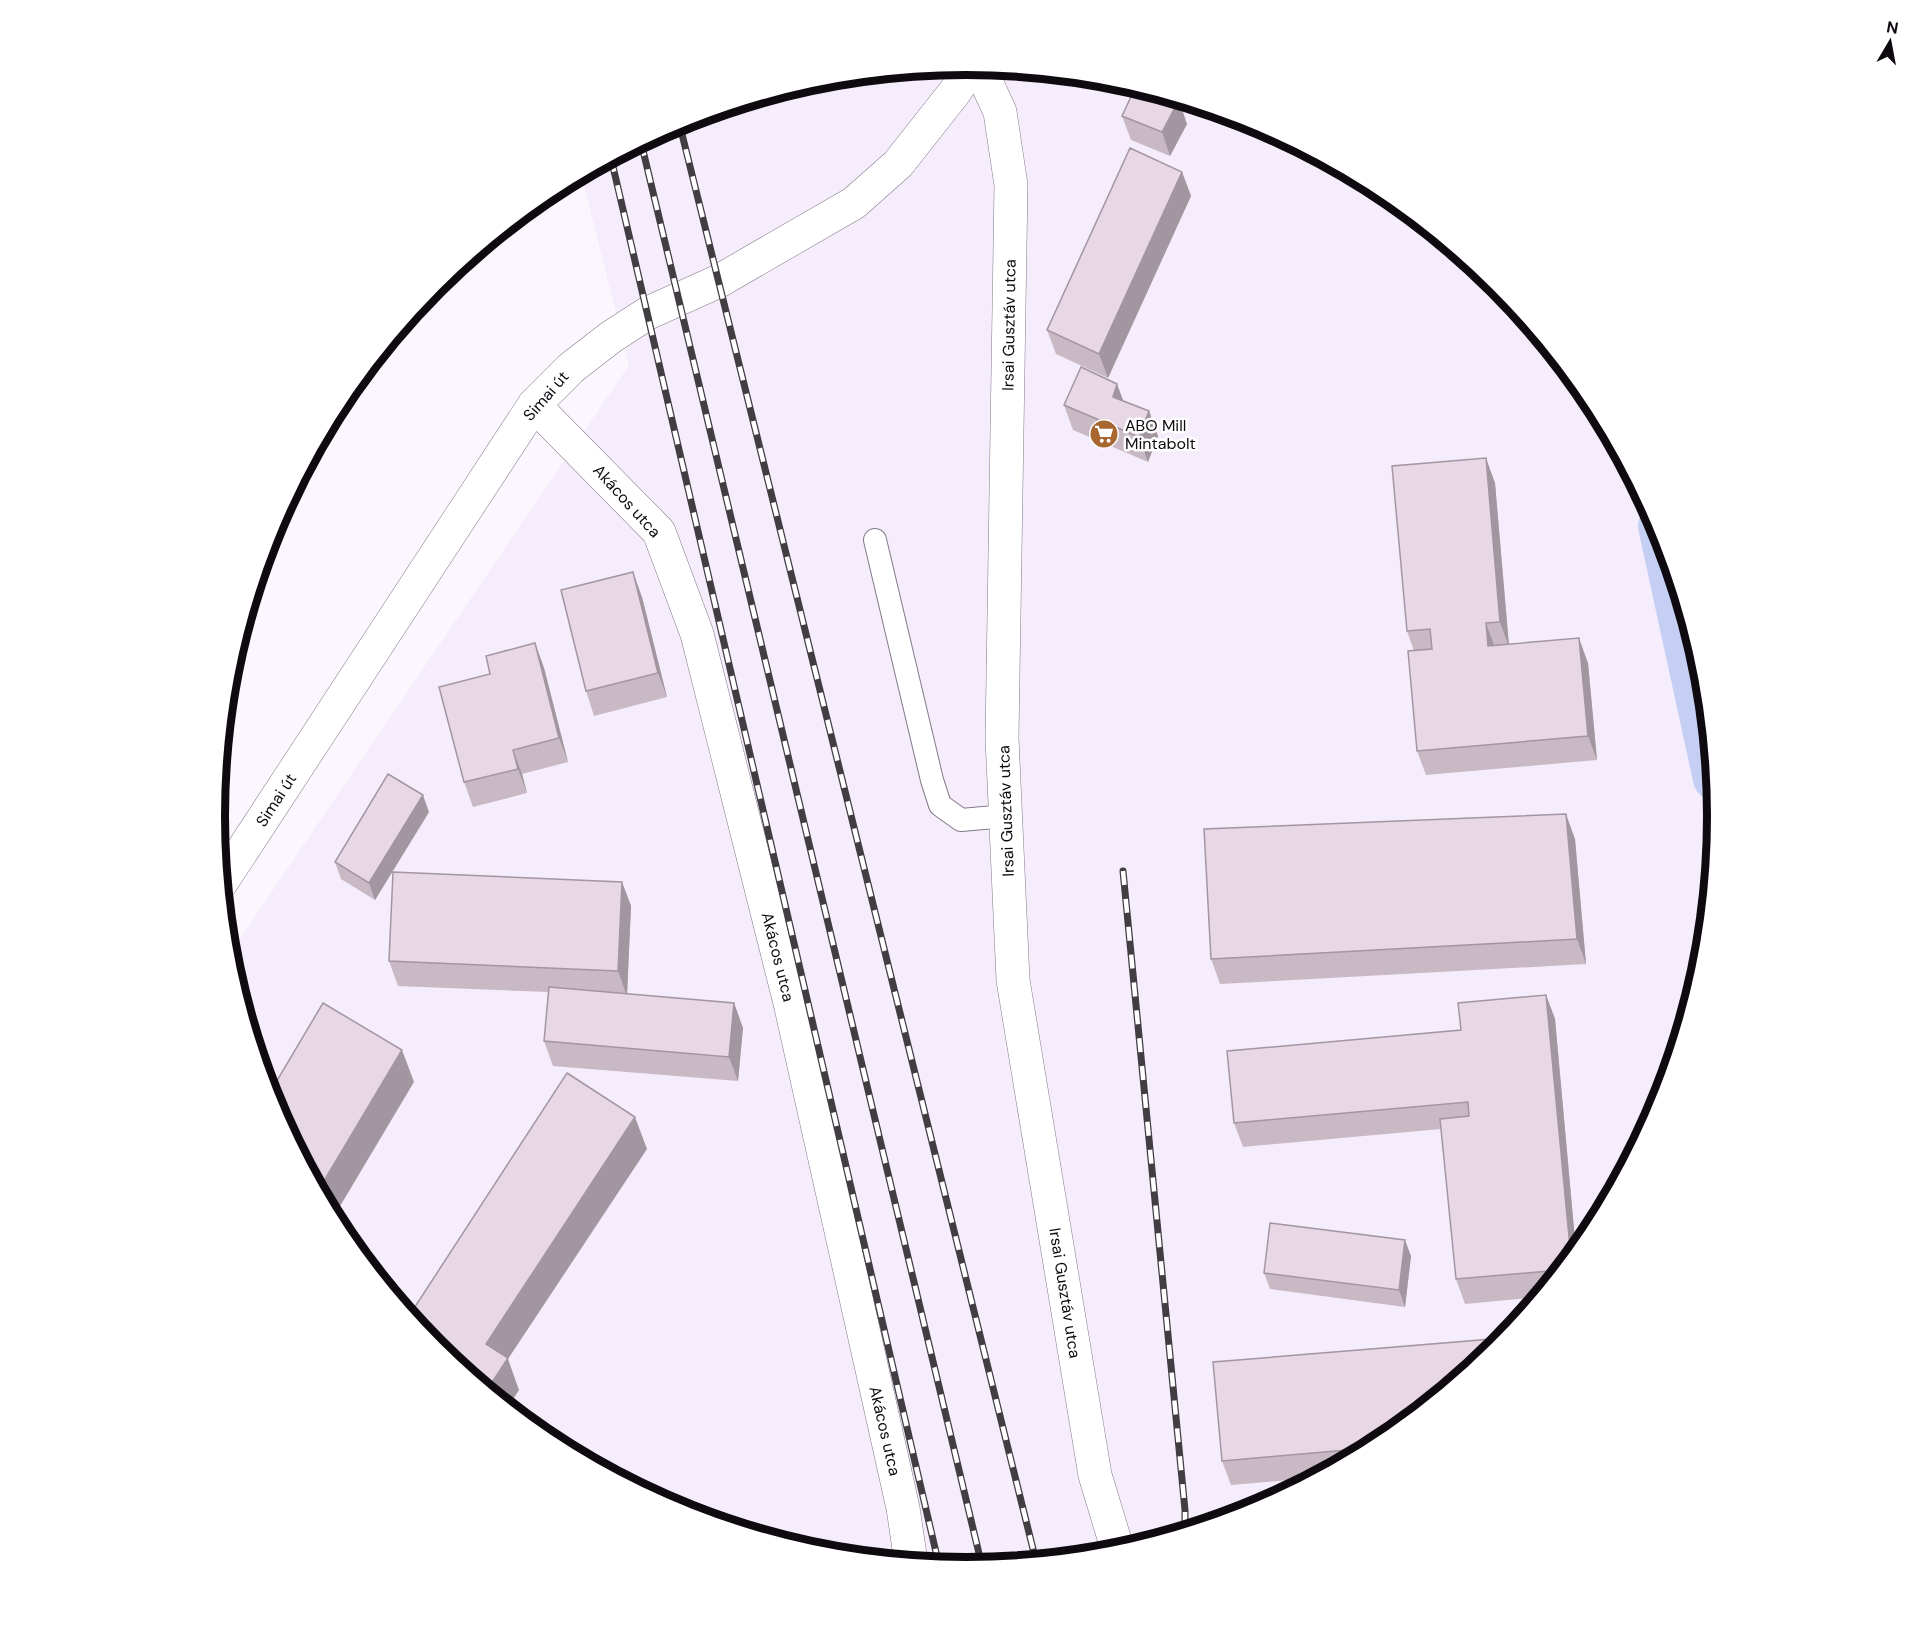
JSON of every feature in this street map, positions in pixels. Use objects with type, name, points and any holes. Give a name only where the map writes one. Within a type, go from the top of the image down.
[{"type":"street","name":"Simai út","points":[[228,873],[534,405],[571,368],[639,319],[719,281],[854,203],[898,164],[966,75]]},
{"type":"street","name":"Irsai Gusztáv utca","points":[[983,76],[1000,112],[1011,185],[1002,738],[1013,980],[1095,1474],[1115,1542]]},
{"type":"street","name":"Akácos utca","points":[[534,405],[659,532],[698,634],[790,1003],[903,1508],[910,1554]]},
{"type":"lane","points":[[875,540],[932,780],[940,805],[961,820],[1006,816]]},
{"type":"shaded area","points":[[966,75],[1063,81],[1111,89],[1204,114],[1294,151],[1378,200],[1455,259],[1523,327],[1554,365],[1582,404],[1631,488],[1651,532],[1682,624],[1701,719],[1705,768],[1707,816],[1701,913],[1682,1008],[1668,1054],[1651,1100],[1608,1187],[1554,1267],[1523,1305],[1455,1373],[1417,1404],[1378,1432],[1294,1481],[1250,1501],[1158,1532],[1063,1551],[1014,1555],[966,1557],[869,1551],[774,1532],[728,1518],[682,1501],[595,1458],[515,1404],[477,1373],[409,1305],[378,1267],[324,1186],[281,1100],[250,1008],[236,944],[629,365],[583,182],[638,151],[682,131],[774,100],[869,81]]},
{"type":"building","points":[[1132,94],[1176,106],[1162,132],[1122,116]]},
{"type":"building","points":[[1130,148],[1182,172],[1099,354],[1047,330]]},
{"type":"building","points":[[1081,367],[1117,384],[1113,397],[1149,411],[1139,437],[1064,405]]},
{"type":"building","points":[[1486,458],[1500,622],[1486,623],[1488,646],[1579,638],[1588,736],[1417,751],[1408,651],[1432,649],[1430,629],[1407,631],[1392,466]]},
{"type":"building","points":[[633,572],[658,673],[586,691],[561,590]]},
{"type":"building","points":[[535,643],[559,738],[513,750],[518,769],[464,782],[439,687],[490,674],[486,656]]},
{"type":"building","points":[[388,774],[423,795],[369,883],[335,862]]},
{"type":"building","points":[[1566,814],[1577,939],[1211,959],[1204,829]]},
{"type":"building","points":[[393,872],[622,882],[618,971],[389,961]]},
{"type":"building","points":[[549,987],[734,1003],[729,1057],[544,1041]]},
{"type":"building","points":[[1546,995],[1570,1245],[1551,1271],[1456,1279],[1440,1119],[1469,1116],[1468,1102],[1234,1123],[1227,1051],[1461,1030],[1458,1003]]},
{"type":"building","points":[[323,1003],[402,1050],[323,1183],[301,1144],[275,1084]]},
{"type":"building","points":[[567,1073],[635,1117],[486,1344],[508,1358],[491,1384],[442,1340],[413,1309]]},
{"type":"building","points":[[1270,1223],[1405,1240],[1399,1290],[1264,1273]]},
{"type":"building","points":[[1491,1339],[1417,1404],[1349,1450],[1222,1461],[1213,1362]]},
{"type":"waterway","points":[[1676,604],[1701,719]]},
{"type":"railway","points":[[681,131],[1034,1553]]},
{"type":"railway","points":[[643,149],[980,1556]]},
{"type":"railway","points":[[613,165],[937,1556]]},
{"type":"railway","points":[[1123,871],[1185,1524]]},
{"type":"place","name":"ABO Mill Mintabolt","points":[[1104,434]]}]
